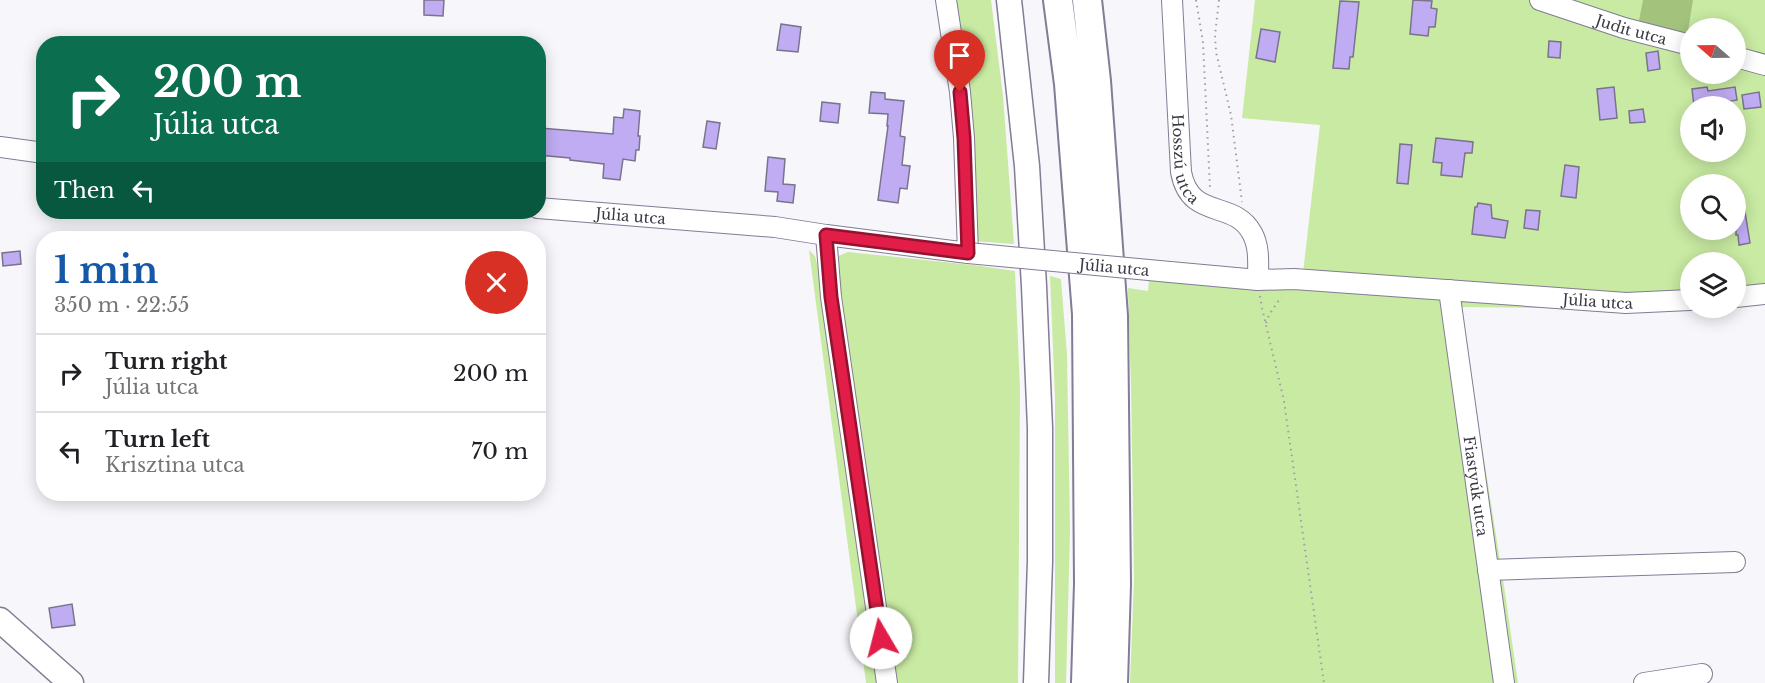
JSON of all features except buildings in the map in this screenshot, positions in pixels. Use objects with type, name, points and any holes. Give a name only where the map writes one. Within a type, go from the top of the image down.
[{"type":"highway","points":[[1058,0],[1069,84],[1086,314],[1089,584],[1086,683]]},
{"type":"highway","points":[[1087,0],[1096,81],[1113,316],[1116,584],[1113,683]]},
{"type":"main road","points":[[1009,0],[1027,166],[1040,428],[1040,561],[1036,683]]},
{"type":"main road","points":[[4,631],[71,683]]},
{"type":"street","points":[[946,0],[960,92],[968,253]]},
{"type":"street","name":"Hosszú utca","points":[[1172,0],[1183,185],[1197,202],[1235,216],[1247,226]]},
{"type":"street","name":"Judit utca","points":[[1546,1],[1624,28],[1680,42]]},
{"type":"street","points":[[1746,60],[1765,65]]},
{"type":"street","points":[[0,147],[36,152]]},
{"type":"street","name":"Júlia utca","points":[[546,209],[775,227],[968,253],[1258,280],[1304,279],[1626,303],[1680,300]]},
{"type":"street","points":[[1247,226],[1257,248],[1258,280]]},
{"type":"street","points":[[826,235],[831,297],[887,683]]},
{"type":"street","name":"Fiastyúk utca","points":[[1449,290],[1504,683]]},
{"type":"street","points":[[1746,296],[1765,294]]},
{"type":"street","points":[[1488,570],[1735,562]]},
{"type":"street","points":[[1644,683],[1702,674]]},
{"type":"path","points":[[1196,0],[1203,42],[1210,185],[1218,210]]},
{"type":"path","points":[[1219,0],[1215,35],[1216,52],[1231,115],[1247,226]]},
{"type":"path","points":[[1266,326],[1269,315],[1281,297],[1304,279]]},
{"type":"path","points":[[1258,280],[1262,308],[1284,401],[1324,683]]},
{"type":"green space","points":[[946,0],[991,0],[1003,96],[1014,244],[972,241]]},
{"type":"green space","points":[[1255,0],[1765,0],[1765,302],[1746,304],[1746,252],[1680,252],[1680,310],[1460,307],[1518,683],[1130,683],[1134,579],[1128,288],[1148,291],[1149,280],[1302,282],[1320,125],[1242,118]]},
{"type":"green space","points":[[1643,0],[1693,0],[1690,18],[1680,18],[1680,35],[1638,26]]},
{"type":"green space","points":[[809,250],[815,256],[824,292],[836,257],[848,252],[1015,271],[1020,390],[1018,683],[866,683]]},
{"type":"green space","points":[[1050,276],[1061,279],[1067,355],[1070,532],[1066,683],[1055,683],[1055,398]]},
{"type":"route","points":[[881,638],[831,297],[826,235],[968,253],[960,92]]}]
